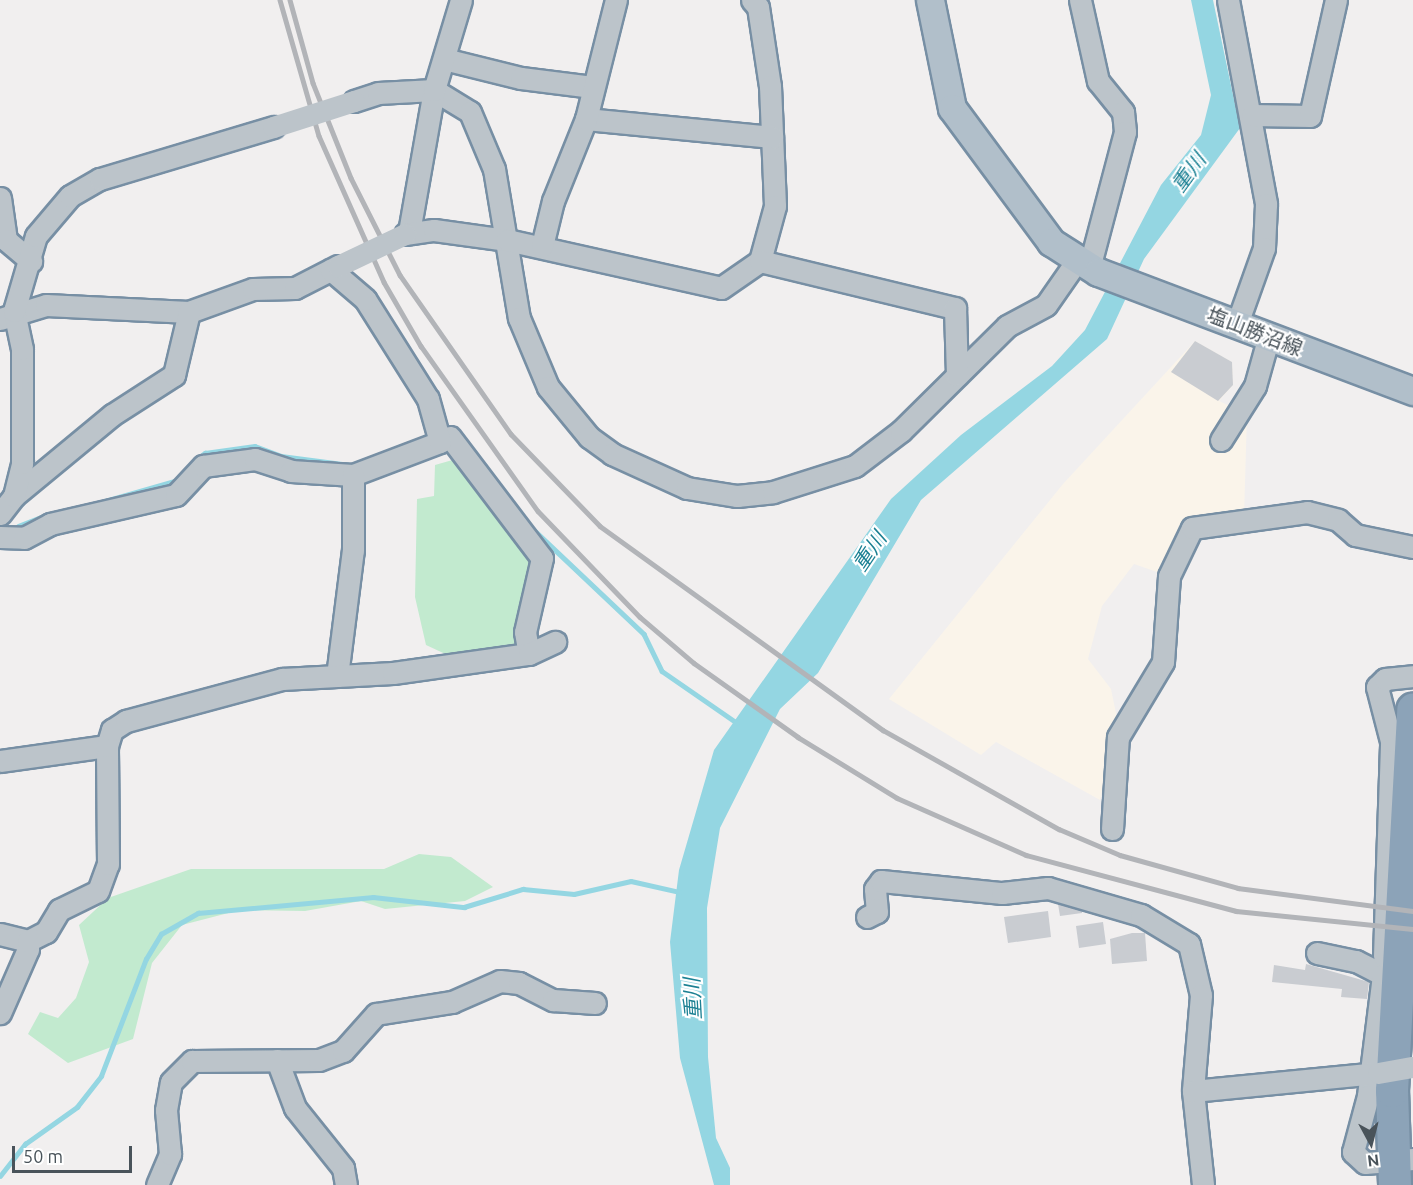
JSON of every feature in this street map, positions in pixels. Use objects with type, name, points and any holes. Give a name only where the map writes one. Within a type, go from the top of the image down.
[{"type":"highway","points":[[1400,1169],[1392,1091],[1413,710]]},
{"type":"main road","name":"塩山勝沼線","points":[[930,0],[952,108],[1014,198],[1051,242],[1088,267],[1413,391]]},
{"type":"street","points":[[407,233],[434,90],[461,0]]},
{"type":"street","points":[[542,246],[553,201],[586,119],[592,87],[616,0]]},
{"type":"street","points":[[14,496],[22,463],[22,349],[7,315],[31,261],[36,237],[70,195],[100,179],[378,93],[434,90],[458,102],[480,126],[507,240],[519,318],[548,387],[589,436],[662,480],[737,496],[830,477],[877,452],[1007,326],[1046,305],[1088,267],[1125,132],[1123,112],[1098,81],[1080,0]]},
{"type":"street","points":[[1228,0],[1264,175],[1264,248],[1235,323]]},
{"type":"street","points":[[1252,115],[1310,116],[1336,0]]},
{"type":"street","points":[[7,315],[46,305],[189,312],[253,289],[295,288],[407,233],[507,240],[542,246],[721,288],[760,261],[775,206],[772,137],[757,2]]},
{"type":"street","points":[[444,58],[521,78],[592,87]]},
{"type":"street","points":[[586,119],[772,137]]},
{"type":"street","points":[[0,198],[6,240],[31,261]]},
{"type":"street","points":[[760,261],[955,308],[957,375]]},
{"type":"street","points":[[0,537],[24,538],[50,524],[176,495],[203,466],[255,459],[291,471],[353,475],[440,442],[422,389],[364,299],[335,268]]},
{"type":"street","points":[[0,514],[14,496],[112,415],[174,375],[189,312]]},
{"type":"street","points":[[1221,440],[1255,386],[1269,336]]},
{"type":"street","points":[[450,437],[542,558],[525,632],[529,654]]},
{"type":"street","points":[[337,676],[353,550],[353,475]]},
{"type":"street","points":[[1112,829],[1118,737],[1163,662],[1168,646],[1163,608],[1169,576],[1192,528],[1307,512],[1338,520],[1355,535],[1413,547]]},
{"type":"street","points":[[0,934],[28,941],[46,932],[59,910],[98,891],[108,864],[107,746],[112,730],[126,721],[282,679],[337,676],[529,654],[555,642]]},
{"type":"street","points":[[1400,1169],[1365,1163],[1353,1152],[1354,1134],[1364,1123],[1374,1074],[1383,975],[1391,741],[1377,687],[1385,679],[1413,676]]},
{"type":"street","points":[[0,761],[107,746]]},
{"type":"street","points":[[867,917],[877,912],[875,889],[881,882],[1002,893],[1048,888],[1141,915],[1189,944],[1196,954],[1201,995],[1193,1091],[1203,1185]]},
{"type":"street","points":[[0,1013],[25,961],[28,941]]},
{"type":"street","points":[[1317,953],[1383,975]]},
{"type":"street","points":[[157,1185],[170,1154],[166,1097],[179,1070],[205,1059],[277,1060],[334,1056],[376,1014],[452,1002],[500,981],[519,983],[553,1000],[595,1003]]},
{"type":"street","points":[[277,1060],[296,1108],[343,1168],[346,1185]]},
{"type":"street","points":[[1193,1091],[1374,1074],[1412,1067]]},
{"type":"shaded area","points":[[1195,341],[1232,362],[1233,385],[1219,401],[1247,414],[1244,518],[1187,525],[1157,572],[1134,564],[1102,606],[1088,659],[1111,689],[1118,723],[1100,800],[996,742],[981,755],[889,699],[1063,484]]},
{"type":"green space","points":[[456,459],[533,551],[515,650],[454,658],[426,645],[415,597],[417,499],[434,496],[435,465]]},
{"type":"green space","points":[[419,854],[451,857],[493,887],[465,901],[385,909],[361,901],[305,911],[240,910],[182,925],[152,963],[133,1039],[68,1063],[28,1034],[40,1012],[58,1018],[76,998],[89,962],[79,925],[108,898],[191,869],[384,869]]},
{"type":"water","name":"重川","points":[[1191,0],[1213,0],[1240,128],[1144,259],[1107,339],[921,500],[818,673],[780,709],[720,828],[707,908],[708,1057],[716,1138],[730,1168],[730,1185],[714,1185],[680,1058],[670,942],[679,870],[714,750],[891,499],[961,435],[1052,366],[1085,330],[1161,185],[1201,135],[1211,95]]},
{"type":"building","points":[[1195,341],[1232,362],[1233,385],[1218,401],[1171,372]]},
{"type":"building","points":[[1058,904],[1082,911],[1082,913],[1060,916]]},
{"type":"building","points":[[1048,911],[1051,937],[1008,943],[1004,917]]},
{"type":"building","points":[[1103,922],[1106,944],[1079,948],[1076,926]]},
{"type":"building","points":[[1132,933],[1145,933],[1147,961],[1112,964],[1110,939]]},
{"type":"building","points":[[1306,964],[1369,982],[1367,999],[1341,997],[1342,989],[1272,982],[1274,965],[1305,970]]},
{"type":"waterway","points":[[193,462],[205,453],[255,446],[281,456],[349,465]]},
{"type":"waterway","points":[[360,462],[405,446]]},
{"type":"waterway","points":[[98,503],[178,480]]},
{"type":"waterway","points":[[18,526],[47,515]]},
{"type":"waterway","points":[[533,529],[644,634],[662,671],[737,723]]},
{"type":"waterway","points":[[0,1176],[25,1144],[77,1107],[101,1076],[146,959],[161,934],[198,913],[373,897],[464,907],[523,889],[574,894],[631,881],[680,892]]},
{"type":"railway","points":[[280,0],[319,136],[384,282],[421,346],[538,511],[640,617],[694,663],[798,737],[897,798],[1026,855],[1236,911],[1413,929]]},
{"type":"railway","points":[[290,0],[313,83],[351,178],[400,275],[511,434],[600,526],[883,730],[1059,829],[1120,855],[1238,888],[1413,911]]}]
